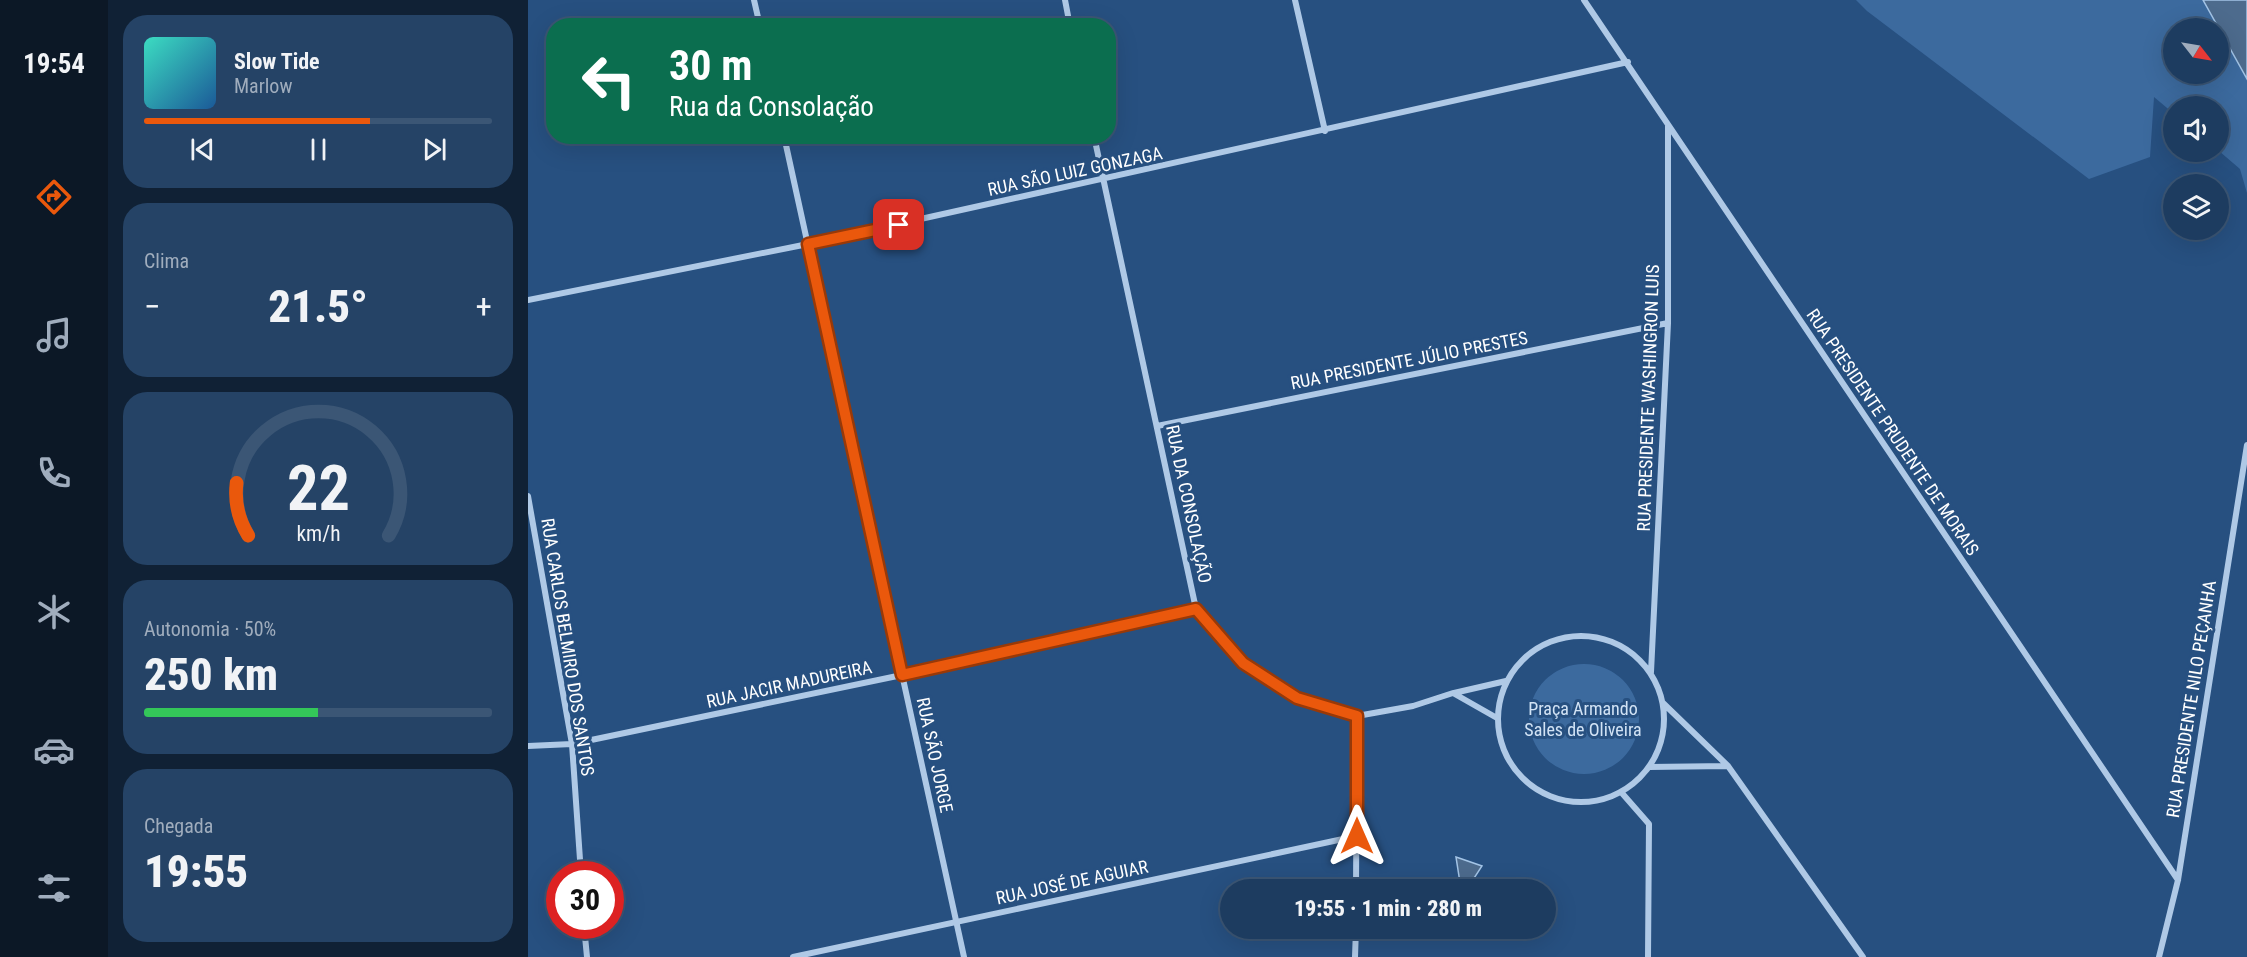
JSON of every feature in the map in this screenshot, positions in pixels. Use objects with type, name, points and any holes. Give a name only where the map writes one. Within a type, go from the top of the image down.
[{"type":"street","points":[[754,0],[758,18]]},
{"type":"street","points":[[1065,0],[1068,18]]},
{"type":"street","points":[[1295,0],[1325,131]]},
{"type":"street","name":"RUA PRESIDENTE PRUDENTE DE MORAIS","points":[[1584,0],[2178,880]]},
{"type":"street","name":"RUA SÃO LUIZ GONZAGA","points":[[528,300],[808,244],[1628,62]]},
{"type":"street","name":"RUA PRESIDENTE WASHINGRON LUIS","points":[[1651,672],[1668,323],[1668,126]]},
{"type":"street","name":"RUA SÃO JORGE","points":[[786,144],[964,957]]},
{"type":"street","name":"RUA DA CONSOLAÇÃO","points":[[1096,144],[1196,609],[1243,663],[1297,698],[1357,716],[1413,706],[1453,693],[1506,681]]},
{"type":"street","name":"RUA PRESIDENTE JÚLIO PRESTES","points":[[1157,426],[1668,323]]},
{"type":"street","name":"RUA PRESIDENTE NILO PEÇANHA","points":[[2159,957],[2178,880],[2247,446]]},
{"type":"street","name":"RUA CARLOS BELMIRO DOS SANTOS","points":[[528,496],[572,744],[580,861]]},
{"type":"street","name":"RUA JACIR MADUREIRA","points":[[528,746],[572,744],[902,675],[1196,609]]},
{"type":"street","points":[[1664,703],[1662,739],[1649,767],[1621,792],[1590,802],[1554,798],[1523,780],[1503,750],[1497,718],[1506,681],[1525,656],[1557,638],[1589,635],[1624,646],[1651,672],[1664,703],[1728,766],[1863,957]]},
{"type":"street","points":[[1453,693],[1497,718]]},
{"type":"street","points":[[1356,879],[1357,716]]},
{"type":"street","points":[[1649,767],[1728,766]]},
{"type":"street","points":[[1621,792],[1649,824],[1648,957]]},
{"type":"street","name":"RUA JOSÉ DE AGUIAR","points":[[793,957],[1357,836]]},
{"type":"street","points":[[585,939],[586,957]]},
{"type":"street","points":[[1355,957],[1356,939]]},
{"type":"green space","points":[[1856,0],[2203,0],[2213,18],[2163,18],[2163,84],[2229,84],[2229,47],[2247,79],[2247,193],[2240,169],[2229,160],[2229,96],[2163,96],[2163,105],[2154,97],[2150,157],[2089,179],[1867,11]]},
{"type":"green space","name":"Praça Armando Sales de Oliveira","points":[[1584,664],[1605,668],[1623,680],[1635,698],[1639,719],[1635,740],[1623,758],[1605,770],[1584,774],[1563,770],[1545,758],[1533,740],[1529,719],[1533,698],[1545,680],[1563,668]]},
{"type":"shaded area","points":[[2203,0],[2247,0],[2247,79],[2229,47],[2229,18],[2213,18]]},
{"type":"shaded area","points":[[1456,857],[1482,866],[1474,879],[1459,879]]},
{"type":"route","points":[[899,225],[808,244],[902,675],[1196,609],[1243,663],[1297,698],[1357,716],[1357,836]]}]
